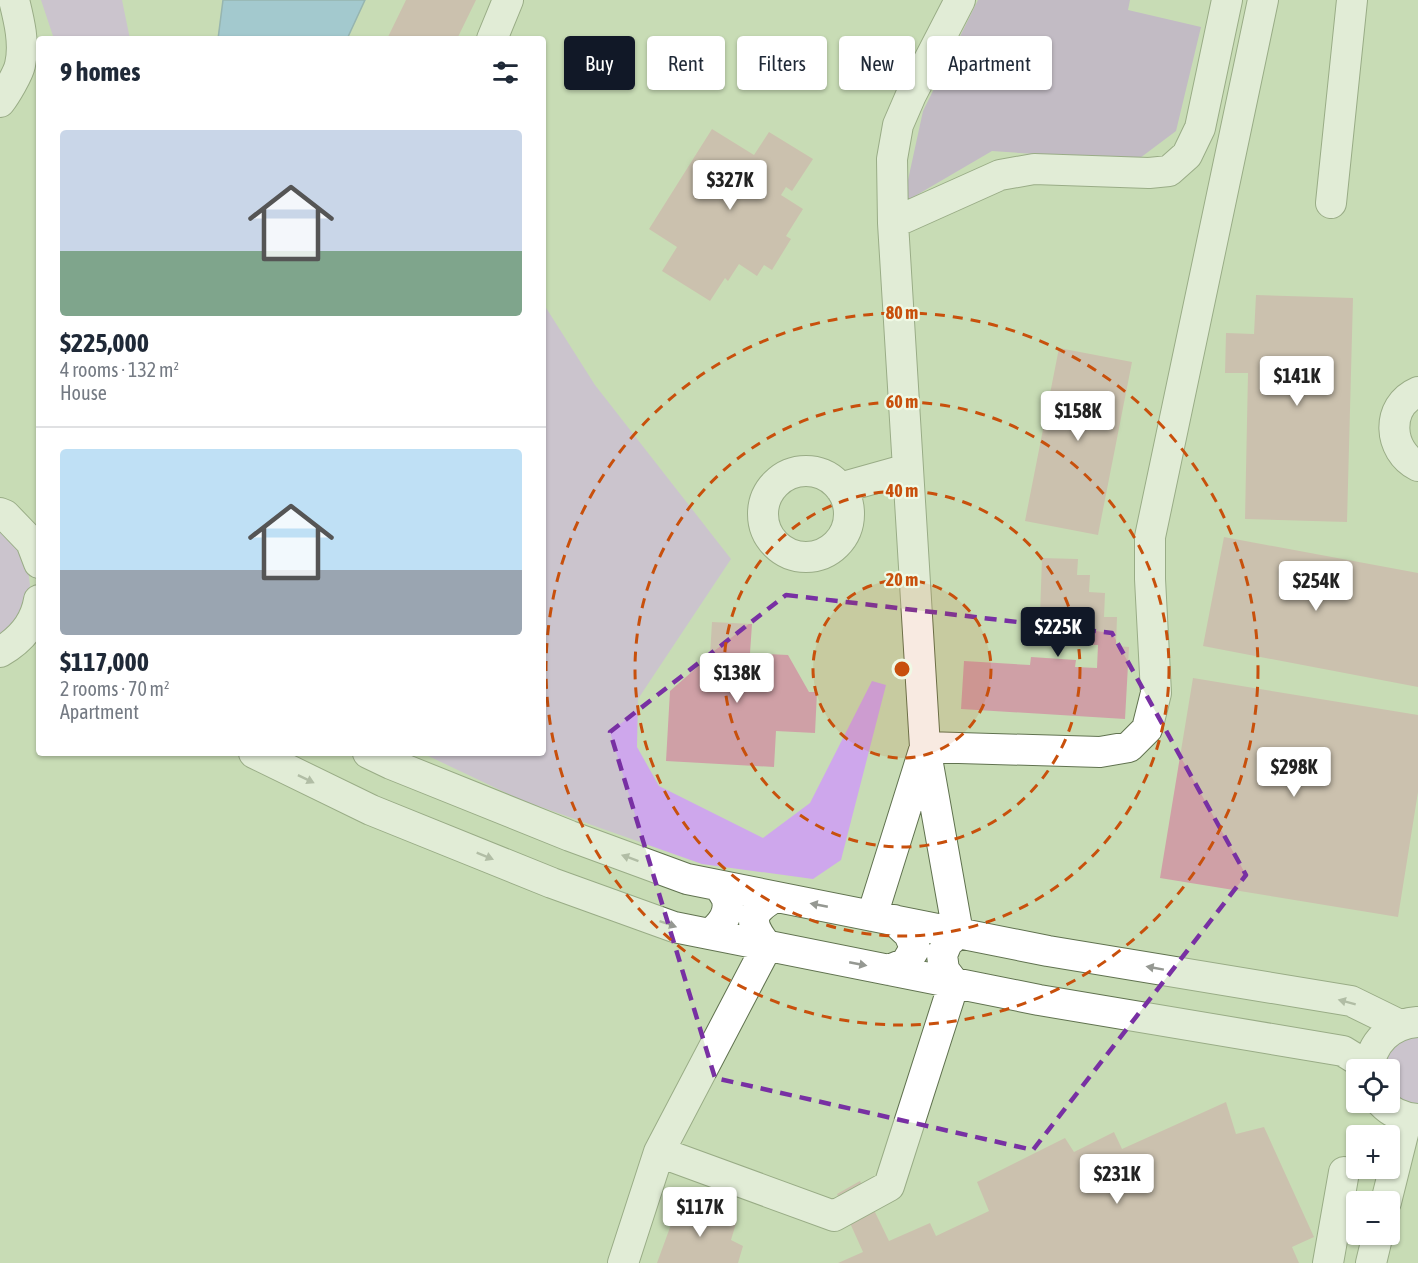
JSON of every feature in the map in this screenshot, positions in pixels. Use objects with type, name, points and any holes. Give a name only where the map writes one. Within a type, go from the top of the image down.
[{"type":"lane","points":[[0,102],[20,66],[22,43],[14,0]]},
{"type":"lane","points":[[493,36],[508,0]]},
{"type":"lane","points":[[958,933],[925,747],[893,223],[892,159],[898,125],[910,95],[960,0]]},
{"type":"lane","points":[[893,223],[1000,175],[1034,169],[1149,173],[1169,171],[1187,155],[1200,128],[1227,0]]},
{"type":"lane","points":[[925,747],[1100,752],[1129,747],[1147,729],[1156,693],[1150,537],[1263,0]]},
{"type":"lane","points":[[1331,203],[1352,0]]},
{"type":"lane","points":[[1418,392],[1402,405],[1396,417],[1394,430],[1396,443],[1402,454],[1418,466]]},
{"type":"lane","points":[[840,488],[908,469]]},
{"type":"lane","points":[[0,513],[5,515],[31,542],[36,555]]},
{"type":"lane","points":[[18,646],[36,611]]},
{"type":"lane","points":[[883,918],[925,747]]},
{"type":"lane","points":[[260,756],[371,810],[552,883],[674,927],[1039,1000],[1343,1051],[1355,1059]]},
{"type":"lane","points":[[374,756],[570,836],[687,879],[1048,951],[1351,1001],[1409,1024]]},
{"type":"lane","points":[[709,934],[720,927],[727,913],[726,898],[717,885]]},
{"type":"lane","points":[[767,946],[756,932],[754,919],[760,906],[775,897]]},
{"type":"lane","points":[[883,918],[909,934],[915,948],[906,963],[889,970]]},
{"type":"lane","points":[[954,983],[944,970],[942,955],[946,943],[958,933]]},
{"type":"lane","points":[[623,1263],[659,1152],[767,946]]},
{"type":"lane","points":[[659,1152],[834,1216],[889,1186],[954,983]]},
{"type":"lane","points":[[1370,1059],[1378,1041],[1388,1032],[1409,1024]]},
{"type":"lane","points":[[1389,1191],[1412,1119],[1394,1113]]},
{"type":"lane","points":[[1328,1263],[1344,1172]]},
{"type":"lane","points":[[1371,1263],[1375,1245]]},
{"type":"highlighted area","points":[[786,595],[1112,633],[1246,875],[1033,1150],[715,1078],[610,732]]},
{"type":"shaded area","points":[[41,0],[122,0],[129,36],[53,36]]},
{"type":"shaded area","points":[[978,0],[1130,0],[1128,10],[1201,27],[1176,131],[1136,161],[992,151],[903,203],[923,111],[933,90],[1052,90],[1052,36],[960,36]]},
{"type":"shaded area","points":[[546,308],[595,385],[731,559],[638,699],[637,747],[659,786],[763,838],[810,803],[872,681],[886,685],[841,860],[813,879],[702,864],[521,800],[428,756],[546,756]]},
{"type":"shaded area","points":[[0,527],[16,542],[27,562],[30,585],[26,607],[0,640]]},
{"type":"shaded area","points":[[1418,1033],[1418,1108],[1400,1100],[1400,1059],[1383,1059],[1387,1047]]},
{"type":"water","points":[[223,0],[365,0],[348,36],[218,36]]},
{"type":"building","points":[[406,0],[476,0],[458,36],[388,36]]},
{"type":"building","points":[[712,129],[754,155],[769,132],[813,159],[792,191],[786,187],[781,195],[803,209],[786,236],[791,239],[772,270],[764,265],[757,276],[739,264],[728,281],[725,278],[710,301],[662,271],[677,247],[649,229]]},
{"type":"building","points":[[1256,295],[1353,298],[1347,522],[1245,519],[1248,373],[1225,373],[1226,333],[1254,334]]},
{"type":"building","points":[[1059,348],[1132,362],[1098,535],[1025,521]]},
{"type":"building","points":[[1224,537],[1418,573],[1418,687],[1203,646]]},
{"type":"building","points":[[1042,558],[1078,559],[1077,575],[1090,575],[1089,592],[1105,593],[1104,617],[1117,617],[1116,646],[1129,647],[1125,719],[961,709],[964,661],[1030,665],[1031,657],[1076,660],[1075,667],[1097,668],[1098,645],[1039,643]]},
{"type":"building","points":[[712,622],[752,624],[750,653],[788,655],[809,692],[817,692],[815,733],[776,731],[774,767],[666,761],[670,691],[710,656]]},
{"type":"building","points":[[1193,678],[1418,715],[1418,792],[1398,917],[1160,878]]},
{"type":"building","points":[[1226,1102],[1236,1134],[1264,1127],[1314,1237],[1292,1247],[1299,1263],[838,1263],[863,1252],[837,1194],[860,1181],[889,1241],[930,1223],[936,1236],[989,1211],[977,1182],[1065,1138],[1074,1152],[1114,1132],[1122,1149]]},
{"type":"building","points":[[680,1200],[737,1220],[731,1240],[743,1246],[738,1263],[657,1263]]}]
